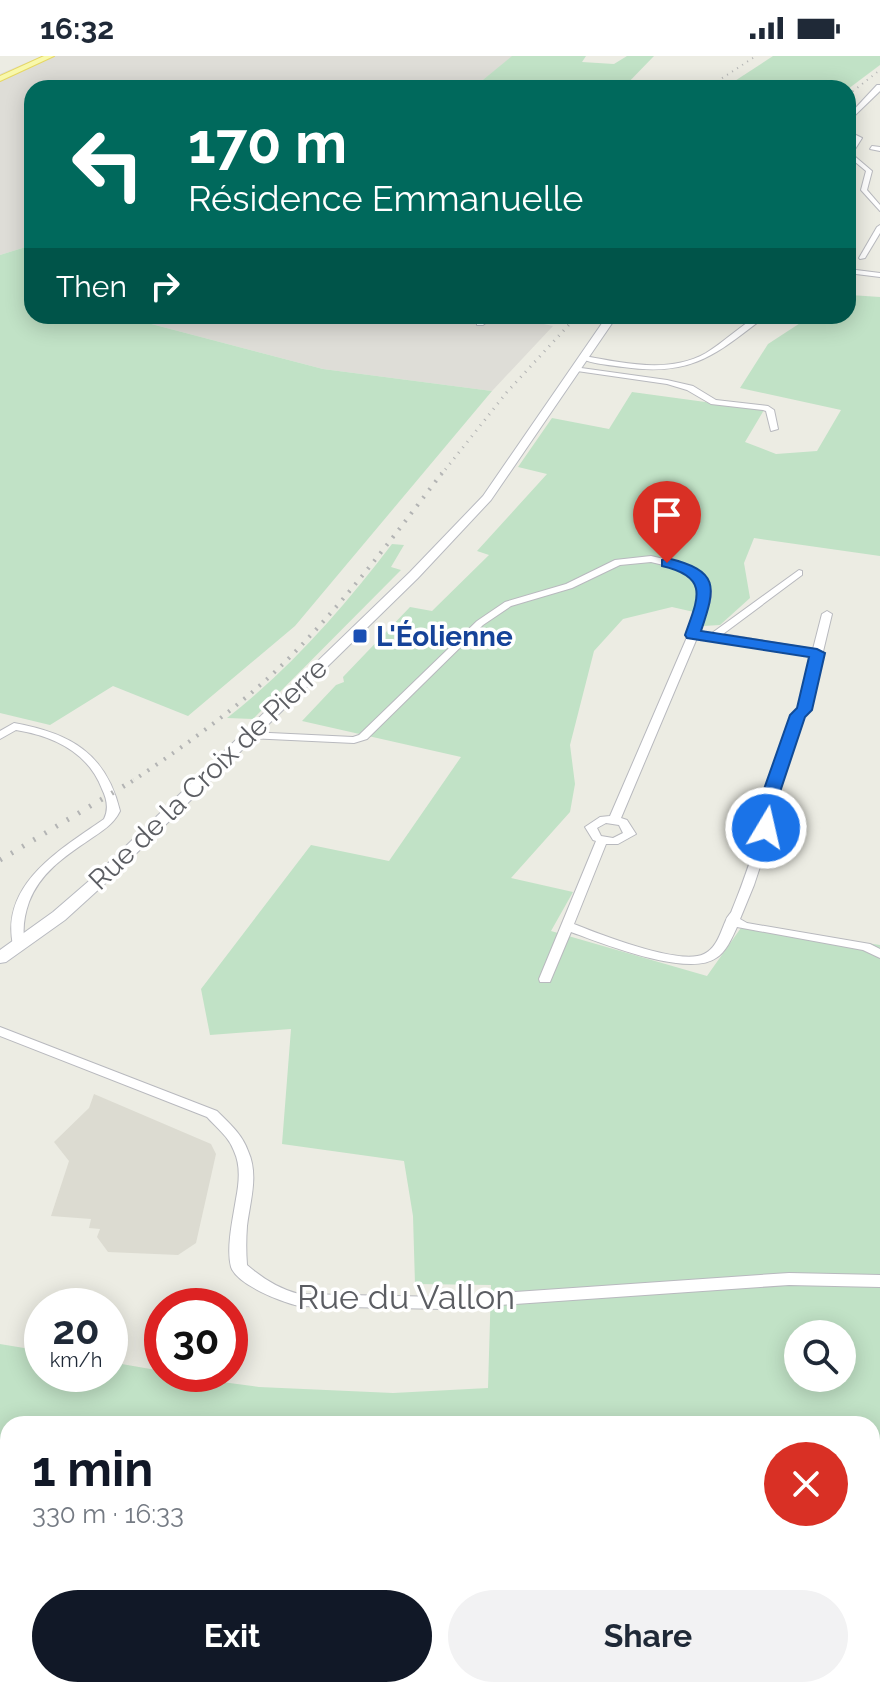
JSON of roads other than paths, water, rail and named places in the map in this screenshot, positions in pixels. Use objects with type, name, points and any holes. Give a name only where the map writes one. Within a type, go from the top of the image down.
[{"type":"main road","points":[[0,79],[50,56]]},
{"type":"main road","points":[[856,112],[878,90]]},
{"type":"main road","name":"Rue de la Croix de Pierre","points":[[0,958],[103,877],[414,575],[487,498],[607,324]]},
{"type":"street","points":[[856,160],[869,171],[864,190],[880,209]]},
{"type":"street","points":[[864,166],[880,167]]},
{"type":"street","points":[[862,258],[880,227]]},
{"type":"street","points":[[856,272],[880,275]]},
{"type":"street","points":[[580,364],[646,367],[691,362],[707,355],[747,324]]},
{"type":"street","points":[[580,364],[690,388],[714,402],[765,408],[770,410],[774,429]]},
{"type":"street","points":[[248,735],[354,740],[363,737],[480,623],[498,610],[596,576],[618,562],[651,559],[683,567],[702,580],[706,595],[693,635],[614,820]]},
{"type":"street","points":[[714,636],[799,573]]},
{"type":"street","points":[[567,926],[610,942],[691,960],[709,957],[720,949],[737,913],[776,800],[772,792],[798,715],[804,710],[827,614]]},
{"type":"street","points":[[693,635],[817,653]]},
{"type":"street","points":[[0,736],[14,726],[46,732],[96,762],[114,811],[109,821],[39,874],[18,920],[15,935],[19,945]]},
{"type":"street","points":[[614,820],[628,826],[630,834],[621,840],[602,840],[593,835],[591,827],[598,821],[614,820]]},
{"type":"street","points":[[545,979],[602,840]]},
{"type":"street","points":[[732,920],[744,926],[866,947],[880,954]]},
{"type":"street","name":"Rue du Vallon","points":[[0,1031],[212,1114],[231,1130],[249,1173],[237,1233],[239,1267],[254,1281],[281,1297],[443,1303],[789,1279],[880,1281]]},
{"type":"railway","points":[[719,80],[756,56]]},
{"type":"railway","points":[[856,89],[880,70]]},
{"type":"railway","points":[[441,475],[507,392],[570,324]]},
{"type":"railway","points":[[133,780],[208,727],[281,666],[345,597],[442,473]]},
{"type":"railway","points":[[0,860],[133,780]]},
{"type":"place","name":"L'Éolienne","points":[[360,636]]}]
